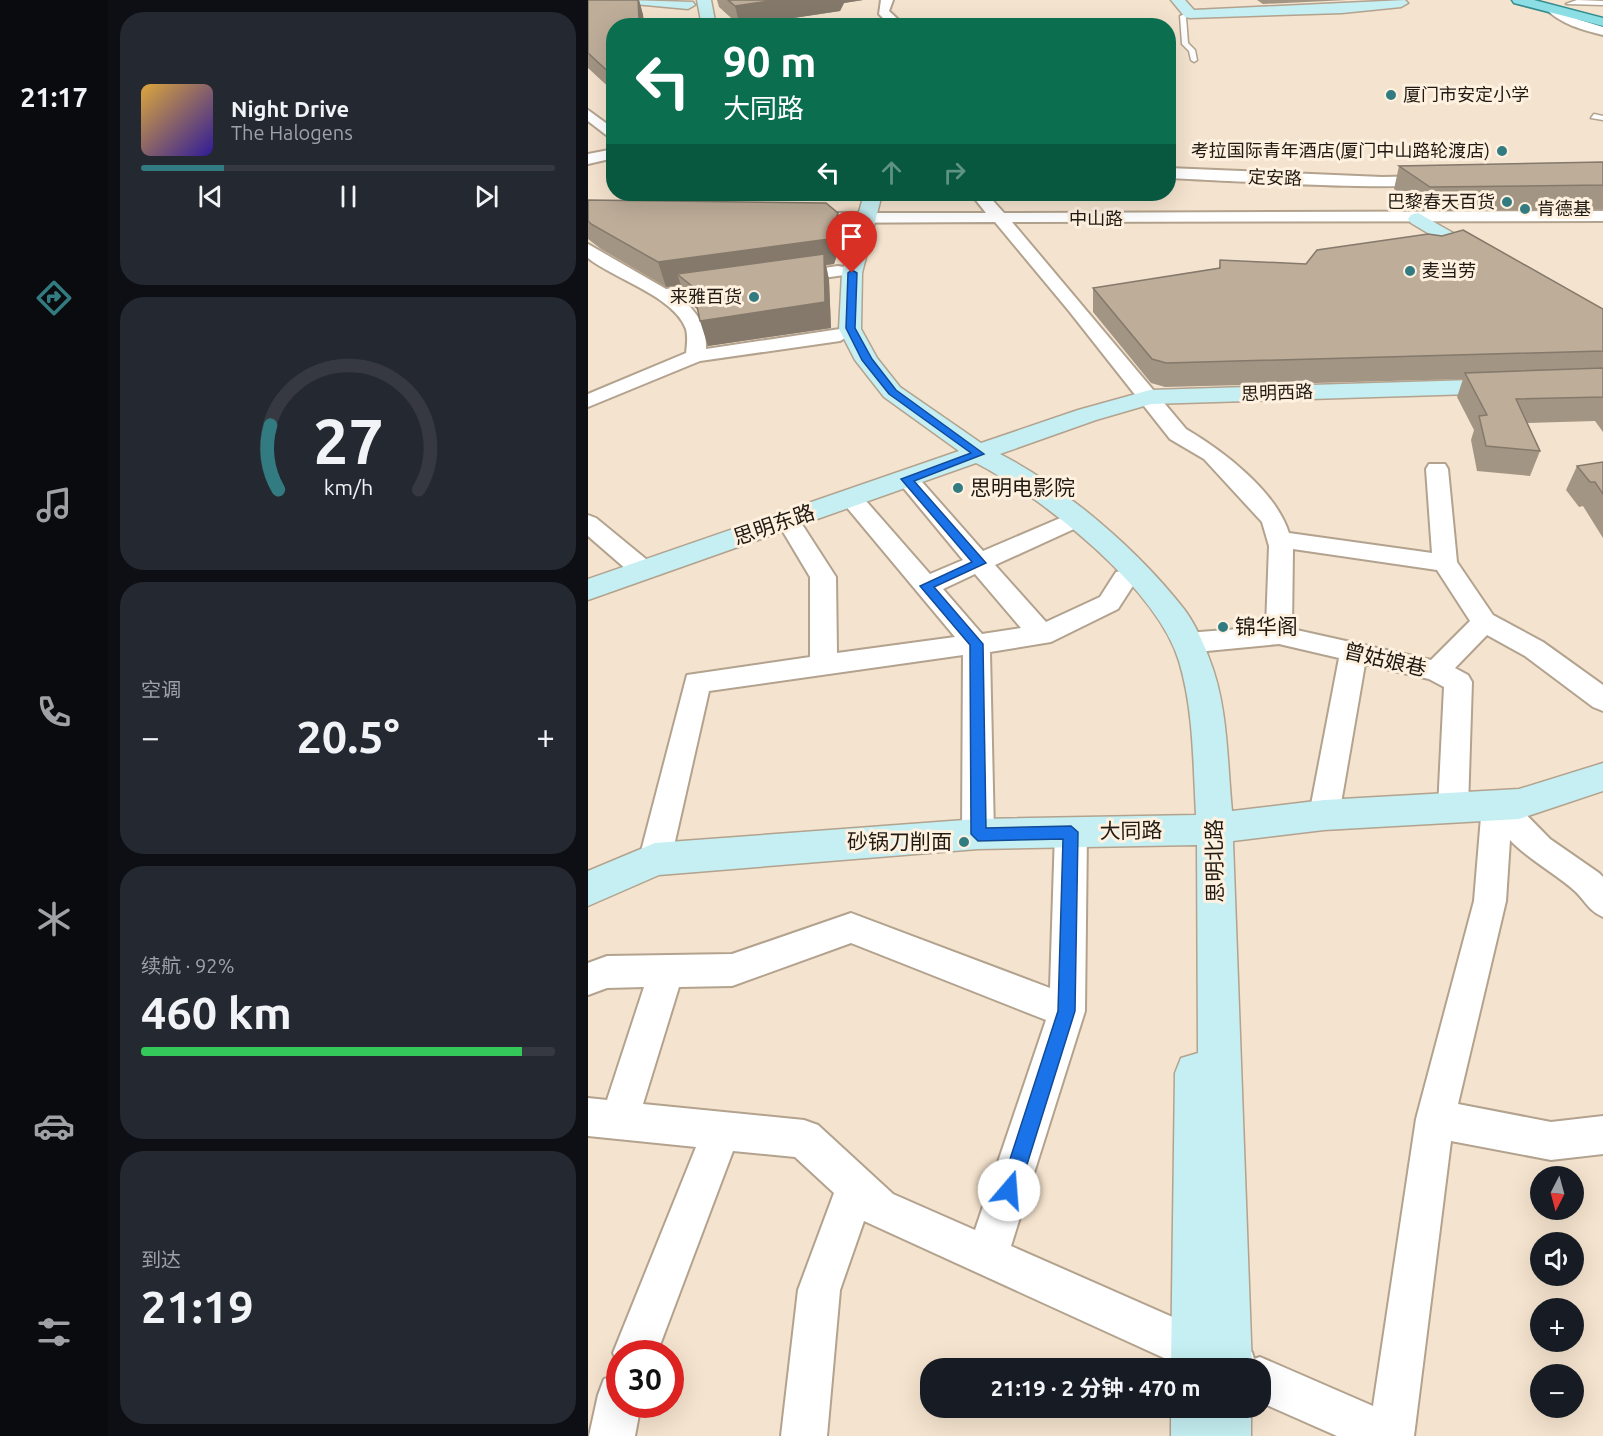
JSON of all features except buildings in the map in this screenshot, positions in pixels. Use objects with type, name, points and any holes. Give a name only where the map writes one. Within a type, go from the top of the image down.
[{"type":"main road","points":[[634,0],[688,7]]},
{"type":"main road","points":[[704,0],[707,18]]},
{"type":"main road","points":[[1178,0],[1190,14],[1342,9],[1401,3]]},
{"type":"main road","points":[[1519,0],[1569,4],[1603,12]]},
{"type":"main road","points":[[1552,4],[1603,22]]},
{"type":"main road","points":[[858,201],[859,218],[852,273],[850,328],[867,360],[892,392],[970,457]]},
{"type":"main road","points":[[869,201],[859,218],[838,271],[840,335],[878,395],[970,457]]},
{"type":"main road","points":[[1418,219],[1500,268]]},
{"type":"main road","name":"思明西路","points":[[970,457],[1087,415],[1150,397],[1532,385]]},
{"type":"main road","name":"思明东路","points":[[588,590],[970,457]]},
{"type":"main road","name":"思明北路","points":[[970,457],[1066,524],[1125,578],[1152,609],[1184,684],[1195,794],[1205,828]]},
{"type":"main road","name":"思明北路","points":[[970,457],[1020,476],[1113,549],[1174,617],[1194,658],[1207,712],[1205,828],[1224,1358]]},
{"type":"main road","name":"大同路","points":[[588,890],[655,859],[978,834],[1205,828],[1324,816],[1519,804],[1603,777]]},
{"type":"main road","points":[[1197,1418],[1197,1436]]},
{"type":"main road","name":"思明北路","points":[[1225,1418],[1225,1436]]},
{"type":"street","points":[[887,0],[883,12],[890,18]]},
{"type":"street","points":[[1552,4],[1564,19],[1603,37]]},
{"type":"street","points":[[1585,28],[1603,31]]},
{"type":"street","points":[[588,114],[606,130]]},
{"type":"street","points":[[588,159],[606,155]]},
{"type":"street","name":"定安路","points":[[1176,173],[1382,182],[1452,181]]},
{"type":"street","points":[[1382,182],[1393,218]]},
{"type":"street","points":[[985,201],[1076,307],[1178,434],[1212,454],[1250,492],[1273,520],[1281,546],[1279,635]]},
{"type":"street","name":"中山路","points":[[780,218],[1418,219],[1603,216]]},
{"type":"street","points":[[1431,247],[1459,244]]},
{"type":"street","points":[[588,249],[600,261],[680,306],[696,330],[696,356]]},
{"type":"street","points":[[767,281],[838,271]]},
{"type":"street","points":[[661,295],[744,284]]},
{"type":"street","points":[[1076,307],[1098,303]]},
{"type":"street","points":[[588,401],[696,356],[840,335]]},
{"type":"street","points":[[1437,469],[1445,563],[1484,622],[1534,649],[1603,700]]},
{"type":"street","points":[[907,479],[1042,635]]},
{"type":"street","points":[[851,498],[976,644],[978,834]]},
{"type":"street","points":[[788,520],[823,577],[824,664]]},
{"type":"street","points":[[588,523],[643,570]]},
{"type":"street","points":[[926,586],[1066,524]]},
{"type":"street","points":[[1279,538],[1445,563]]},
{"type":"street","points":[[655,859],[697,682],[1042,635],[1109,603],[1125,578]]},
{"type":"street","points":[[1436,671],[1484,622]]},
{"type":"street","name":"曾姑娘巷","points":[[1186,643],[1279,635],[1436,671],[1458,682],[1453,808]]},
{"type":"street","points":[[1324,816],[1353,652]]},
{"type":"street","points":[[1497,805],[1539,849],[1588,883],[1603,902]]},
{"type":"street","points":[[1271,1390],[1390,1436],[1435,1119],[1490,901],[1497,805]]},
{"type":"street","points":[[987,1257],[1067,1011],[1071,832]]},
{"type":"street","points":[[588,979],[607,972],[732,970],[851,928],[1067,1011]]},
{"type":"street","points":[[668,971],[603,1119],[804,1139],[879,1208],[987,1257],[1195,1358]]},
{"type":"street","points":[[1435,1119],[1551,1141],[1603,1135]]},
{"type":"street","points":[[640,1340],[722,1130]]},
{"type":"street","points":[[804,1436],[819,1290],[856,1187]]},
{"type":"street","points":[[612,1436],[616,1418]]},
{"type":"lane","points":[[1569,4],[1580,1],[1603,3]]},
{"type":"lane","points":[[1190,14],[1183,16],[1185,44],[1192,50],[1194,60]]},
{"type":"lane","points":[[1594,116],[1603,118]]},
{"type":"place","name":"厦门市安定小学","points":[[1391,95]]},
{"type":"place","name":"考拉国际青年酒店(厦门中山路轮渡店)","points":[[1502,151]]},
{"type":"place","name":"巴黎春天百货","points":[[1507,202]]},
{"type":"place","name":"肯德基","points":[[1525,209]]},
{"type":"place","name":"麦当劳","points":[[1410,271]]},
{"type":"place","name":"来雅百货","points":[[754,297]]},
{"type":"place","name":"思明电影院","points":[[958,488]]},
{"type":"place","name":"锦华阁","points":[[1223,627]]},
{"type":"place","name":"砂锅刀削面","points":[[964,842]]},
{"type":"route","points":[[852,273],[850,328],[867,360],[892,392],[979,454],[907,479],[980,563],[926,586],[976,644],[979,719],[978,834],[1071,832],[1067,1011],[1009,1190]]}]
